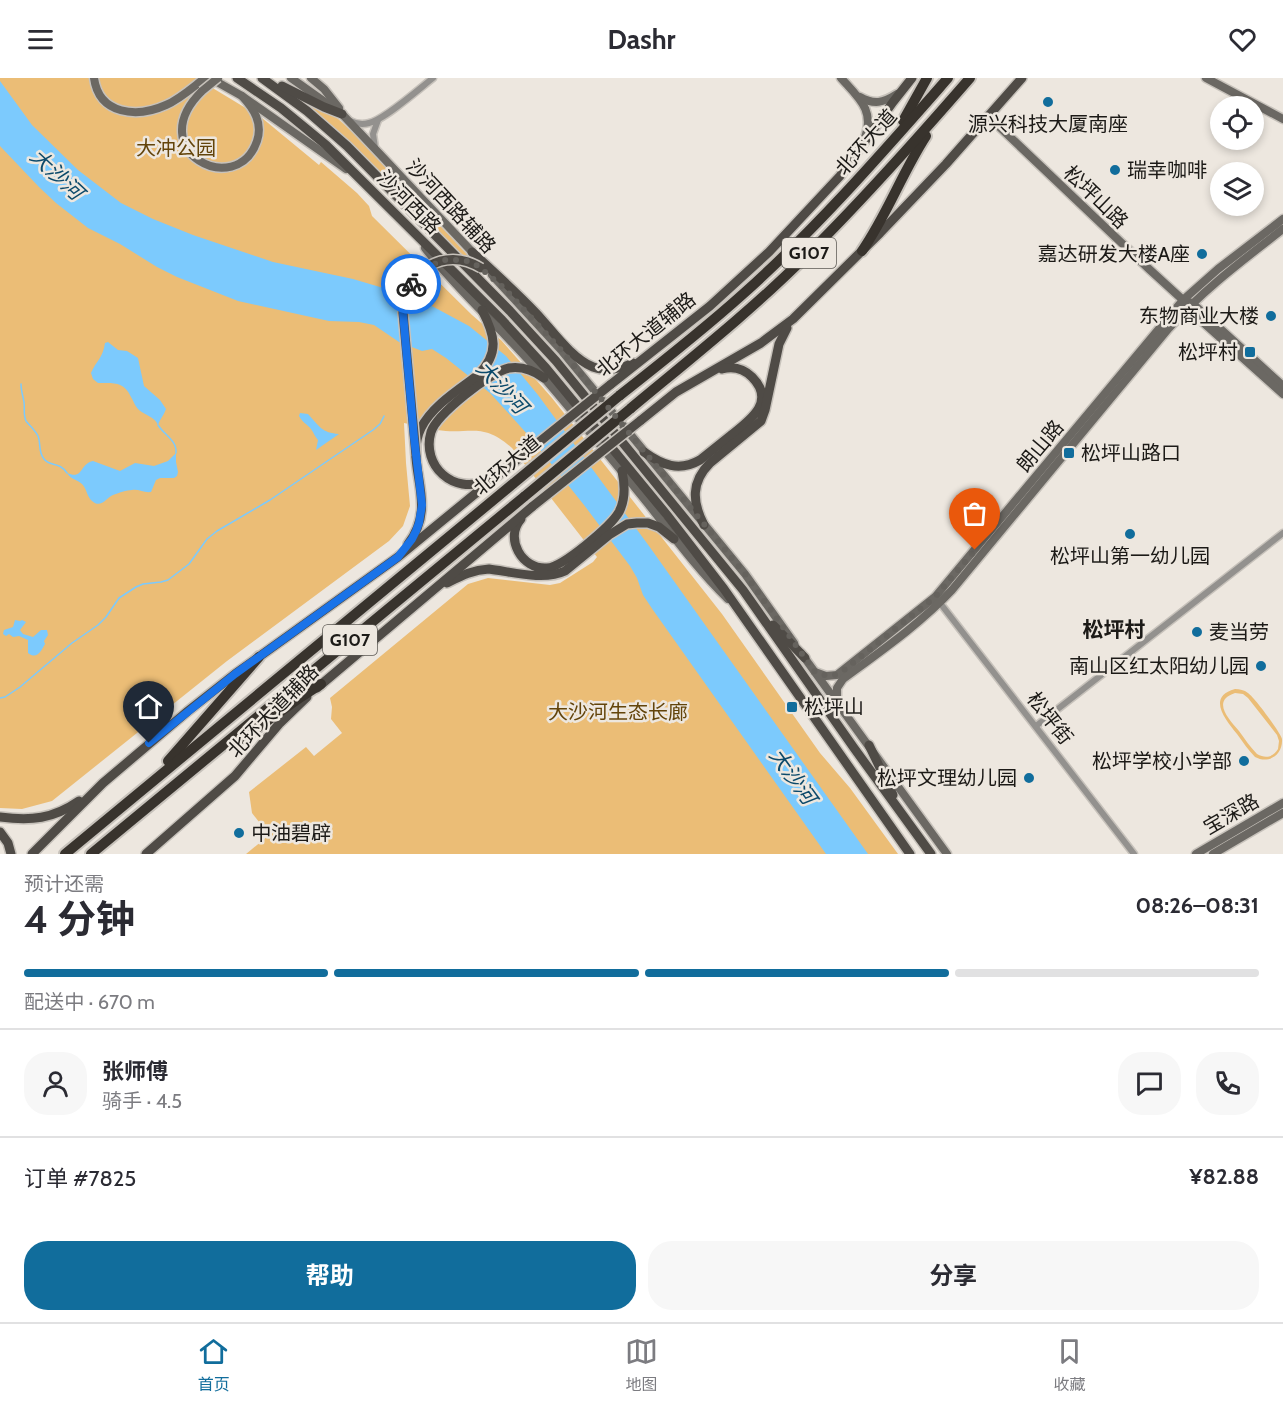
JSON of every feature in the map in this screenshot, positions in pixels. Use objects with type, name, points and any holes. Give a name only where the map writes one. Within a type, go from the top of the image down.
[{"type":"highway","points":[[890,144],[927,78]]},
{"type":"highway","name":"北环大道","points":[[65,854],[745,293],[824,214],[948,78]]},
{"type":"highway","name":"北环大道","points":[[91,854],[723,332],[805,257],[889,170],[970,78]]},
{"type":"highway","points":[[862,251],[879,224],[920,145],[951,100]]},
{"type":"highway","points":[[135,795],[168,761],[259,657]]},
{"type":"highway","points":[[175,785],[321,684]]},
{"type":"main road","points":[[94,78],[98,92],[106,102],[115,108],[129,112],[141,112],[167,105],[218,78]]},
{"type":"main road","points":[[205,78],[183,119],[182,133],[187,149],[205,165],[216,168],[228,167],[243,160],[254,148],[259,124],[252,108],[242,96]]},
{"type":"main road","points":[[210,78],[242,96],[359,178]]},
{"type":"main road","name":"沙河西路","points":[[237,78],[264,95],[311,132],[502,320],[546,368],[667,515],[743,614],[910,854]]},
{"type":"main road","points":[[263,78],[345,117]]},
{"type":"main road","name":"沙河西路","points":[[263,78],[307,111],[347,146],[524,325],[569,376],[756,608],[931,854]]},
{"type":"main road","name":"沙河西路辅路","points":[[291,78],[345,117],[561,350],[752,584],[947,854]]},
{"type":"main road","points":[[311,78],[324,88],[345,117]]},
{"type":"main road","points":[[841,78],[864,105],[869,120],[869,127],[861,148]]},
{"type":"main road","name":"北环大道辅路","points":[[32,854],[103,783],[188,711],[398,557],[710,306],[768,252],[830,187],[912,78]]},
{"type":"main road","name":"北环大道辅路","points":[[146,854],[235,776],[279,724],[321,684],[533,506],[676,392],[761,344],[793,319],[946,164],[1022,78]]},
{"type":"main road","points":[[1206,78],[1283,119]]},
{"type":"main road","points":[[856,95],[876,103],[890,99],[900,92]]},
{"type":"main road","name":"松坪山路","points":[[988,116],[1149,269],[1283,386]]},
{"type":"main road","name":"朗山路","points":[[815,672],[826,676],[837,675],[935,597],[1218,269],[1283,219]]},
{"type":"main road","name":"朗山路","points":[[837,701],[836,692],[843,679],[940,603],[1188,304],[1283,229]]},
{"type":"main road","points":[[413,232],[440,267],[544,378],[706,577],[743,614]]},
{"type":"main road","points":[[472,252],[534,311],[582,362],[599,369],[616,369],[645,356]]},
{"type":"main road","points":[[398,557],[412,539],[419,523],[422,505],[403,313],[408,288],[423,270],[432,264],[444,260],[455,260],[467,261],[481,268],[504,288]]},
{"type":"main road","name":"松坪山路","points":[[1188,304],[1283,394]]},
{"type":"main road","points":[[416,456],[418,435],[429,415],[478,375],[487,364],[493,345],[492,332],[482,310]]},
{"type":"main road","points":[[644,452],[672,466],[690,465],[708,459],[753,423],[760,421],[765,410],[779,344],[793,319]]},
{"type":"main road","points":[[503,471],[474,485],[460,484],[447,479],[432,459],[429,447],[430,435],[440,417],[498,371],[521,368],[533,371],[544,378]]},
{"type":"main road","points":[[708,373],[736,368],[744,370],[754,379],[759,387],[761,401],[753,423]]},
{"type":"main road","points":[[704,525],[697,510],[695,493],[698,480],[708,459]]},
{"type":"main road","points":[[428,593],[464,574],[480,569],[545,576],[559,573],[614,519],[622,506],[624,486],[622,471]]},
{"type":"main road","points":[[533,506],[518,522],[515,530],[515,543],[519,554],[528,563],[541,568],[567,564],[627,524],[642,523],[659,527],[674,539]]},
{"type":"main road","points":[[756,608],[805,658]]},
{"type":"main road","points":[[869,745],[902,814]]},
{"type":"main road","points":[[860,781],[877,798],[901,831],[906,833],[909,831],[909,824]]},
{"type":"main road","points":[[0,817],[45,818],[72,806],[103,783]]},
{"type":"main road","name":"宝深路","points":[[1196,854],[1283,803]]},
{"type":"main road","name":"宝深路","points":[[1213,854],[1283,813]]},
{"type":"main road","points":[[0,832],[9,843],[11,854]]},
{"type":"street","points":[[345,117],[361,124],[379,120],[433,78]]},
{"type":"street","points":[[375,150],[373,134],[379,120]]},
{"type":"street","points":[[1036,726],[1283,533]]},
{"type":"street","name":"松坪街","points":[[940,603],[1134,854]]},
{"type":"green space","name":"大沙河生态长廊","points":[[0,78],[196,78],[262,118],[319,165],[321,162],[357,193],[369,206],[372,216],[472,315],[501,340],[552,398],[722,614],[820,753],[850,788],[898,854],[246,854],[269,835],[252,813],[249,792],[306,747],[314,756],[342,733],[331,719],[330,698],[468,584],[488,578],[550,585],[560,583],[597,557],[512,448],[502,440],[484,432],[437,430],[404,423],[410,506],[403,526],[389,541],[227,661],[52,801],[22,809],[0,808]]},
{"type":"green space","points":[[308,103],[336,117],[360,139],[472,260],[463,256]]},
{"type":"green space","points":[[1235,689],[1245,691],[1267,715],[1282,739],[1280,750],[1274,757],[1260,759],[1248,749],[1221,709],[1220,703],[1226,693]],"holes":[[[1235,693],[1243,694],[1277,735],[1278,749],[1272,755],[1266,757],[1257,754],[1224,710],[1224,701],[1228,696]]]},
{"type":"water","name":"大沙河","points":[[0,81],[32,125],[78,170],[121,203],[193,235],[273,262],[353,279],[417,298],[469,326],[506,356],[538,395],[649,546],[868,854],[826,854],[653,610],[643,595],[630,566],[529,436],[490,393],[432,349],[422,351],[399,342],[374,325],[329,321],[238,301],[177,277],[88,228],[56,203],[0,146]]},
{"type":"water","points":[[108,342],[118,350],[127,351],[138,358],[144,386],[160,400],[166,409],[158,425],[139,410],[125,388],[113,383],[98,383],[93,379],[91,373],[101,356],[105,343]]},
{"type":"water","points":[[300,413],[308,414],[325,430],[339,434],[316,450],[318,440],[300,418]]},
{"type":"water","points":[[176,453],[178,472],[174,478],[156,480],[151,492],[125,491],[98,504],[92,501],[82,484],[67,473],[72,475],[79,473],[85,465],[93,461],[120,471],[135,463],[154,466],[168,461]]},
{"type":"water","points":[[15,620],[26,622],[20,630],[23,634],[33,637],[41,630],[47,630],[45,644],[38,654],[34,656],[28,653],[28,640],[3,634],[4,630],[13,627]]},
{"type":"waterway","points":[[21,384],[25,418],[38,436],[42,456],[46,461],[61,467],[67,473]]},
{"type":"waterway","points":[[0,698],[20,687],[72,643],[98,625],[119,598],[143,584],[168,580],[189,564],[207,539],[217,531],[270,500],[373,430],[384,416]]},
{"type":"waterway","points":[[158,425],[172,441],[176,453]]},
{"type":"way so far","points":[[411,284],[427,267],[444,260],[455,260],[467,261],[478,266],[504,288],[561,350],[745,574],[815,672],[834,676],[844,670],[935,597],[975,550]]},
{"type":"place","name":"源兴科技大厦南座","points":[[1048,102]]},
{"type":"place","name":"瑞幸咖啡","points":[[1115,170]]},
{"type":"place","name":"嘉达研发大楼A座","points":[[1202,254]]},
{"type":"place","name":"东物商业大楼","points":[[1271,316]]},
{"type":"place","name":"松坪村","points":[[1250,352]]},
{"type":"place","name":"松坪山路口","points":[[1069,453]]},
{"type":"place","name":"松坪山第一幼儿园","points":[[1130,534]]},
{"type":"place","name":"麦当劳","points":[[1197,632]]},
{"type":"place","name":"南山区红太阳幼儿园","points":[[1261,666]]},
{"type":"place","name":"松坪山","points":[[792,707]]},
{"type":"place","name":"松坪学校小学部","points":[[1244,761]]},
{"type":"place","name":"松坪文理幼儿园","points":[[1029,778]]},
{"type":"place","name":"中油碧辟","points":[[239,833]]},
{"type":"district","name":"松坪村","points":[[1114,629]]},
{"type":"route","points":[[149,743],[235,674],[398,557],[412,539],[419,523],[422,505],[403,313],[405,297],[411,284]]},
{"type":"park label","name":"大冲公园","points":[[176,148]]}]
